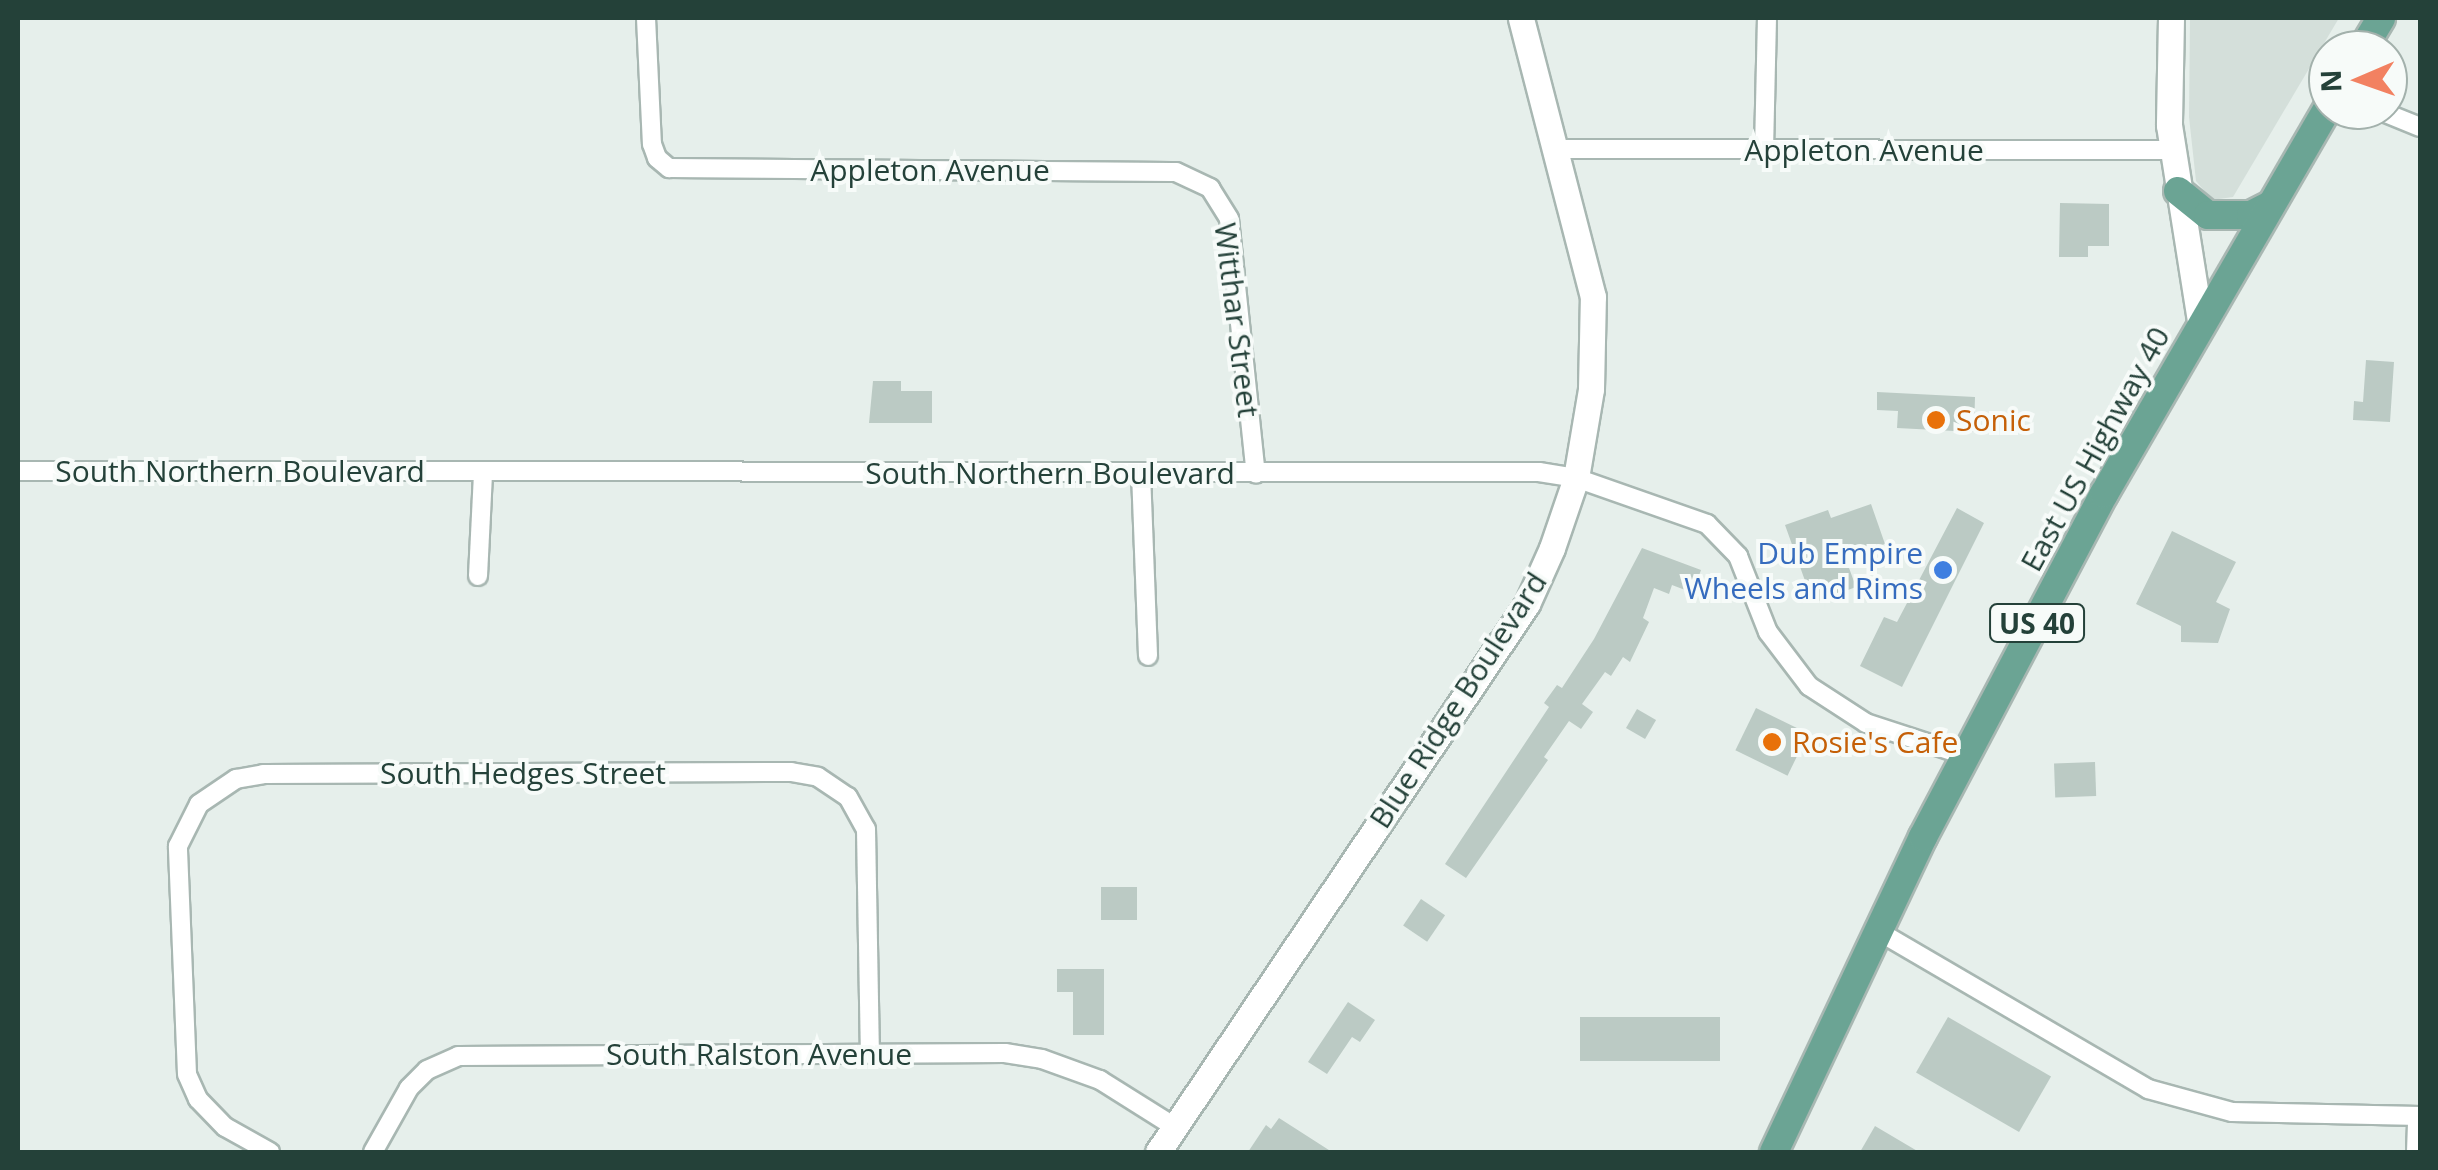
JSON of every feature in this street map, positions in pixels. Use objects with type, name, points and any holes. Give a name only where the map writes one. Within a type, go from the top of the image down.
[{"type":"main road","name":"East US Highway 40","points":[[1774,1152],[1878,931],[2104,494],[2315,130]]},
{"type":"main road","points":[[2178,191],[2208,215],[2251,215],[2271,205]]},
{"type":"street","name":"Appleton Avenue","points":[[646,18],[652,144],[670,168],[1176,172],[1195,178]]},
{"type":"street","name":"Blue Ridge Boulevard","points":[[1158,1152],[1527,604],[1576,478],[1591,389],[1593,297],[1522,18]]},
{"type":"street","points":[[1764,150],[1767,18]]},
{"type":"street","points":[[2172,18],[2172,150],[2201,326]]},
{"type":"street","name":"Appleton Avenue","points":[[1556,149],[2172,150]]},
{"type":"street","name":"Witthar Street","points":[[1195,178],[1210,188],[1229,218],[1256,474]]},
{"type":"street","name":"South Northern Boulevard","points":[[18,471],[1539,472],[1576,478],[1706,524],[1738,556],[1768,632],[1810,686],[1866,724],[1967,756]]},
{"type":"street","points":[[478,576],[483,472]]},
{"type":"street","points":[[1142,473],[1148,656]]},
{"type":"street","name":"South Hedges Street","points":[[270,1152],[225,1126],[198,1099],[186,1074],[178,846],[199,804],[236,779],[282,774],[791,772],[818,776],[848,797],[866,829],[870,1053]]},
{"type":"street","points":[[1878,931],[2148,1089],[2232,1112],[2419,1116],[2416,1152]]},
{"type":"street","name":"South Ralston Avenue","points":[[374,1152],[410,1088],[427,1070],[458,1056],[1005,1053],[1042,1060],[1100,1080],[1175,1127]]},
{"type":"shaded area","points":[[2190,18],[2339,18],[2332,30],[2308,30],[2308,70],[2233,197],[2212,200],[2196,181],[2189,117]]},
{"type":"building","points":[[2060,203],[2109,204],[2109,246],[2088,246],[2088,257],[2059,257]]},
{"type":"building","points":[[2366,360],[2394,362],[2390,422],[2353,420],[2354,401],[2363,402]]},
{"type":"building","points":[[873,381],[901,381],[901,391],[932,391],[932,423],[869,423]]},
{"type":"building","name":"Sonic","points":[[1877,392],[1975,397],[1974,432],[1897,428],[1898,411],[1877,410]]},
{"type":"building","points":[[1871,504],[1885,544],[1845,557],[1856,587],[1813,603],[1785,525],[1828,510],[1831,518]]},
{"type":"building","name":"Dub Empire Wheels and Rims","points":[[1957,508],[1984,523],[1902,687],[1860,666],[1884,617],[1897,622]]},
{"type":"building","points":[[2172,531],[2236,562],[2216,602],[2230,609],[2218,643],[2181,642],[2181,626],[2136,604]]},
{"type":"building","points":[[1642,548],[1701,570],[1693,593],[1672,585],[1669,594],[1654,588],[1643,618],[1649,622],[1630,662],[1623,657],[1611,676],[1605,672],[1582,704],[1593,712],[1581,729],[1569,721],[1544,757],[1548,760],[1466,878],[1445,864],[1549,707],[1544,703],[1557,685],[1562,688],[1594,639]]},
{"type":"building","name":"Rosie's Cafe","points":[[1756,708],[1808,733],[1788,776],[1735,750]]},
{"type":"building","points":[[1637,709],[1656,720],[1645,739],[1626,728]]},
{"type":"building","points":[[2095,762],[2096,796],[2055,797],[2054,763]]},
{"type":"building","points":[[1101,887],[1137,887],[1137,920],[1101,920]]},
{"type":"building","points":[[1421,899],[1445,915],[1427,942],[1403,926]]},
{"type":"building","points":[[1057,969],[1104,969],[1104,1035],[1073,1035],[1073,992],[1057,992]]},
{"type":"building","points":[[1348,1002],[1375,1020],[1360,1042],[1352,1037],[1327,1074],[1308,1062]]},
{"type":"building","points":[[1580,1017],[1720,1017],[1720,1061],[1580,1061]]},
{"type":"building","points":[[1948,1017],[2051,1076],[2019,1132],[1916,1072]]},
{"type":"building","points":[[1279,1118],[1332,1152],[1248,1152],[1266,1125],[1271,1129]]},
{"type":"building","points":[[1875,1126],[1919,1152],[1860,1152]]},
{"type":"place","name":"Sonic","points":[[1936,420]]},
{"type":"place","name":"Dub Empire Wheels and Rims","points":[[1943,570]]},
{"type":"place","name":"Rosie's Cafe","points":[[1772,742]]}]
